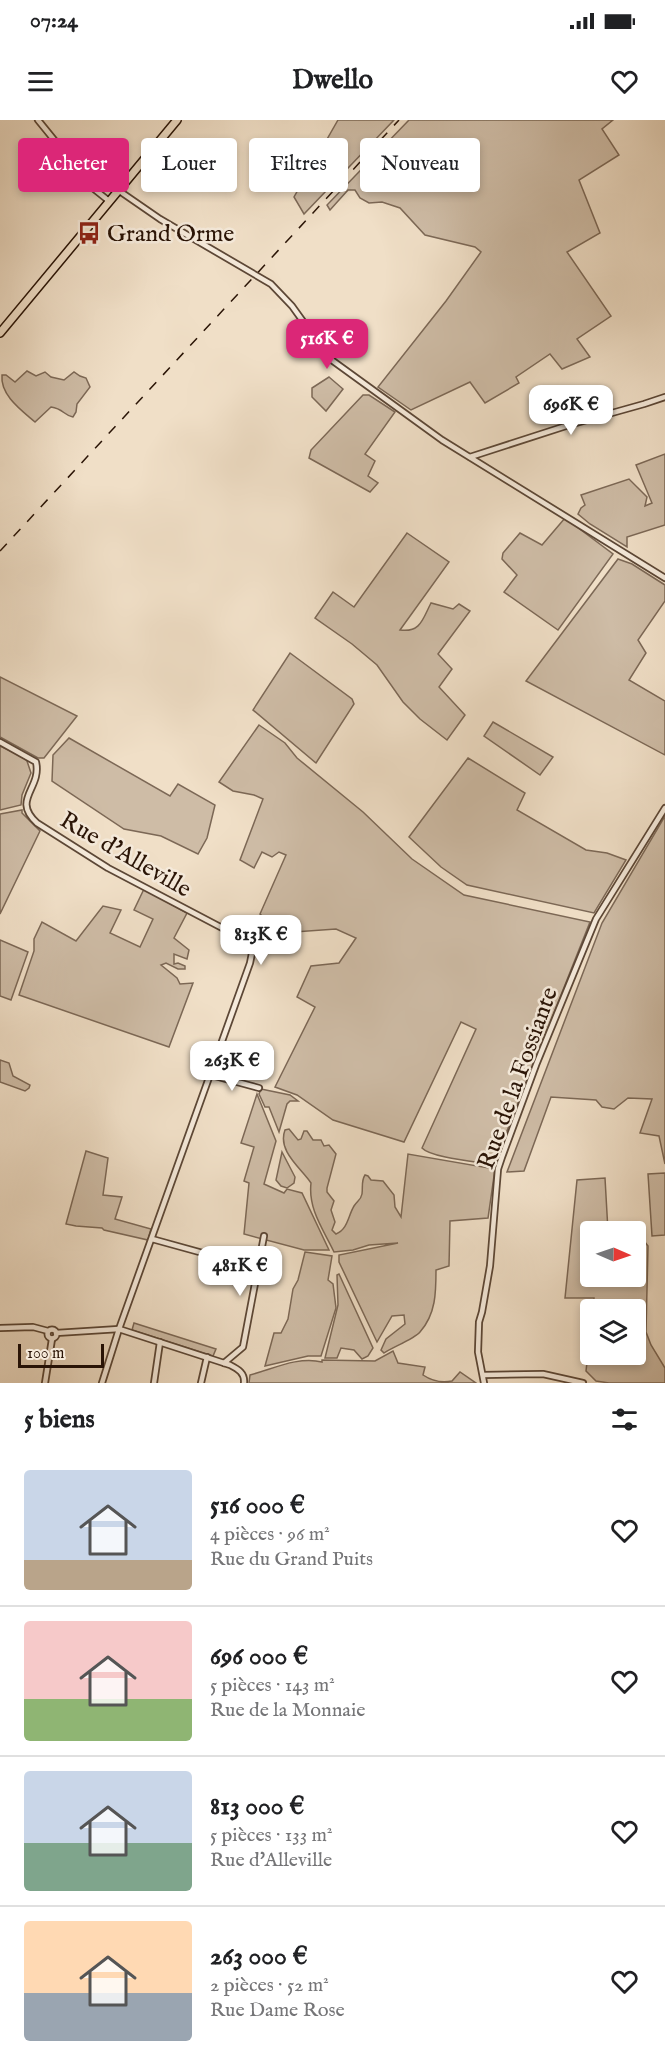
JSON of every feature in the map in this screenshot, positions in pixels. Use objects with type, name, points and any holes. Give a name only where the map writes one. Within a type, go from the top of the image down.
[{"type":"main road","points":[[129,177],[177,120]]},
{"type":"main road","points":[[0,333],[116,192]]},
{"type":"street","points":[[38,120],[94,189],[109,201]]},
{"type":"street","points":[[121,192],[160,219],[271,284],[292,306],[333,361],[442,440],[665,578]]},
{"type":"street","points":[[470,457],[665,397]]},
{"type":"street","name":"Rue d'Alleville","points":[[0,742],[36,762],[37,779],[26,799],[26,807],[29,816],[37,823],[108,868],[252,945],[250,963],[118,1329],[102,1383]]},
{"type":"street","name":"Rue de la Fossiante","points":[[483,1383],[478,1352],[478,1322],[482,1312],[490,1266],[498,1169],[536,1065],[596,919],[665,808]]},
{"type":"street","points":[[211,1075],[259,1088]]},
{"type":"street","points":[[224,1363],[243,1347],[264,1236]]},
{"type":"street","points":[[152,1239],[257,1268]]},
{"type":"street","points":[[0,1328],[33,1328],[53,1330],[56,1333],[118,1329],[239,1369],[243,1374],[244,1383]]},
{"type":"street","points":[[48,1331],[48,1337],[52,1339]]},
{"type":"street","points":[[45,1383],[52,1339],[55,1338],[56,1333]]},
{"type":"street","points":[[154,1383],[160,1342]]},
{"type":"street","points":[[201,1383],[207,1357]]},
{"type":"street","points":[[483,1375],[543,1374],[583,1383]]},
{"type":"shaded area","points":[[338,120],[394,120],[377,138],[360,138],[360,156],[348,168],[348,138],[328,138]]},
{"type":"shaded area","points":[[409,120],[613,120],[602,129],[619,155],[579,180],[600,233],[567,252],[611,316],[577,339],[590,357],[562,369],[550,354],[516,377],[519,383],[485,403],[470,382],[411,410],[378,387],[446,301],[481,252],[475,247],[425,235],[400,208],[382,202],[369,203],[360,198],[355,190],[348,190],[348,183],[360,171],[360,192],[480,192],[480,138],[392,138]]},
{"type":"shaded area","points":[[297,192],[325,192],[304,214],[294,197]]},
{"type":"shaded area","points":[[340,192],[346,192],[330,210],[327,205]]},
{"type":"shaded area","points":[[27,371],[36,376],[45,372],[51,377],[64,380],[74,372],[86,378],[90,387],[77,404],[73,417],[51,407],[35,422],[18,407],[4,389],[2,375],[6,375],[15,382]]},
{"type":"shaded area","points":[[329,377],[343,389],[326,411],[312,397],[312,388]]},
{"type":"shaded area","points":[[363,395],[369,395],[395,412],[365,454],[375,461],[368,476],[378,483],[370,492],[309,458],[311,450]]},
{"type":"shaded area","points":[[665,454],[665,525],[627,537],[627,547],[578,514],[585,505],[581,495],[629,479],[647,497],[645,506],[652,503],[636,465]]},
{"type":"shaded area","points":[[565,518],[613,554],[558,630],[504,592],[517,575],[502,559],[503,553],[520,533],[542,545]]},
{"type":"shaded area","points":[[407,533],[449,562],[400,630],[417,627],[431,603],[453,609],[459,604],[470,611],[438,654],[452,669],[439,687],[465,715],[447,740],[403,702],[377,665],[315,618],[333,592],[354,607]]},
{"type":"shaded area","points":[[618,559],[632,564],[665,585],[665,601],[638,640],[646,653],[629,680],[665,701],[665,755],[526,681]]},
{"type":"shaded area","points":[[290,653],[352,699],[354,704],[316,763],[253,710]]},
{"type":"shaded area","points":[[0,677],[77,716],[44,758],[38,758],[0,737]]},
{"type":"shaded area","points":[[493,722],[553,757],[540,775],[484,736]]},
{"type":"shaded area","points":[[259,725],[285,743],[297,758],[363,812],[412,859],[464,895],[590,922],[495,1165],[445,1157],[422,1148],[476,1029],[461,1022],[404,1142],[333,1120],[297,1095],[275,1087],[315,1007],[297,997],[311,966],[339,963],[356,938],[336,929],[280,933],[260,914],[286,855],[279,852],[272,857],[262,852],[254,868],[240,860],[263,799],[233,791],[219,782]]},
{"type":"shaded area","points":[[69,738],[170,796],[178,784],[215,805],[207,838],[198,854],[161,836],[124,829],[52,781],[53,755]]},
{"type":"shaded area","points":[[0,746],[26,758],[31,773],[22,795],[21,805],[0,810]]},
{"type":"shaded area","points":[[468,758],[525,793],[517,810],[586,850],[607,853],[626,860],[594,913],[467,885],[441,867],[409,837]]},
{"type":"shaded area","points":[[22,810],[22,813],[40,831],[0,914],[0,814]]},
{"type":"shaded area","points":[[665,816],[665,1164],[659,1136],[640,1133],[652,1099],[628,1098],[614,1109],[602,1107],[596,1100],[551,1097],[524,1171],[507,1172],[602,923]]},
{"type":"shaded area","points":[[144,889],[187,913],[174,938],[189,950],[187,959],[174,954],[174,964],[185,966],[185,969],[178,969],[166,963],[161,965],[177,978],[180,984],[193,983],[169,1047],[19,995],[34,951],[34,939],[42,922],[76,941],[103,906],[121,910],[110,933],[140,947],[153,919],[134,910]]},
{"type":"shaded area","points":[[0,940],[28,952],[11,1000],[0,996]]},
{"type":"shaded area","points":[[0,1060],[9,1063],[13,1076],[30,1085],[29,1088],[25,1091],[0,1082]]},
{"type":"shaded area","points":[[261,1089],[290,1095],[298,1101],[290,1101],[287,1104],[279,1132],[269,1107],[265,1107],[259,1094]]},
{"type":"shaded area","points":[[257,1094],[276,1141],[264,1184],[284,1193],[287,1189],[302,1193],[329,1250],[304,1250],[244,1234],[249,1183],[244,1181],[254,1147],[241,1143]]},
{"type":"shaded area","points":[[289,1129],[298,1140],[301,1139],[304,1131],[307,1131],[313,1140],[321,1140],[324,1146],[329,1145],[336,1154],[327,1192],[334,1201],[331,1210],[335,1222],[332,1230],[336,1234],[345,1226],[354,1206],[361,1198],[365,1175],[371,1180],[383,1181],[394,1195],[395,1207],[401,1217],[408,1154],[495,1169],[488,1218],[450,1221],[449,1266],[436,1270],[434,1302],[425,1325],[413,1337],[384,1353],[381,1350],[386,1339],[405,1324],[404,1315],[392,1316],[377,1342],[339,1262],[339,1255],[398,1243],[369,1245],[334,1252],[314,1210],[311,1183],[291,1159],[284,1145],[285,1130]]},
{"type":"shaded area","points":[[86,1151],[108,1158],[103,1195],[122,1197],[115,1219],[151,1229],[148,1240],[102,1228],[66,1224]]},
{"type":"shaded area","points":[[282,1152],[295,1177],[294,1183],[287,1188],[281,1186],[276,1180]]},
{"type":"shaded area","points":[[665,1173],[665,1235],[652,1236],[648,1174]]},
{"type":"shaded area","points":[[605,1178],[607,1221],[580,1221],[580,1287],[646,1287],[646,1243],[648,1246],[646,1332],[646,1299],[565,1298],[577,1180]]},
{"type":"shaded area","points":[[305,1252],[332,1256],[328,1280],[333,1284],[336,1308],[321,1356],[308,1356],[265,1366],[274,1333],[281,1333],[288,1319],[293,1289],[298,1280]]},
{"type":"shaded area","points":[[339,1274],[373,1348],[368,1356],[362,1359],[354,1350],[341,1348],[337,1358],[325,1358],[338,1305],[337,1275]]},
{"type":"shaded area","points":[[134,1323],[216,1349],[213,1356],[132,1330]]},
{"type":"shaded area","points":[[646,1332],[665,1368],[665,1383],[609,1383],[596,1381],[586,1371],[587,1365],[646,1365]]},
{"type":"shaded area","points":[[393,1351],[398,1363],[425,1367],[423,1375],[430,1379],[441,1382],[452,1381],[460,1372],[476,1383],[249,1383],[250,1375],[295,1362],[375,1361]]},
{"type":"railway","points":[[0,551],[399,120]]},
{"type":"place","name":"Grand Orme","points":[[89,233]]}]
